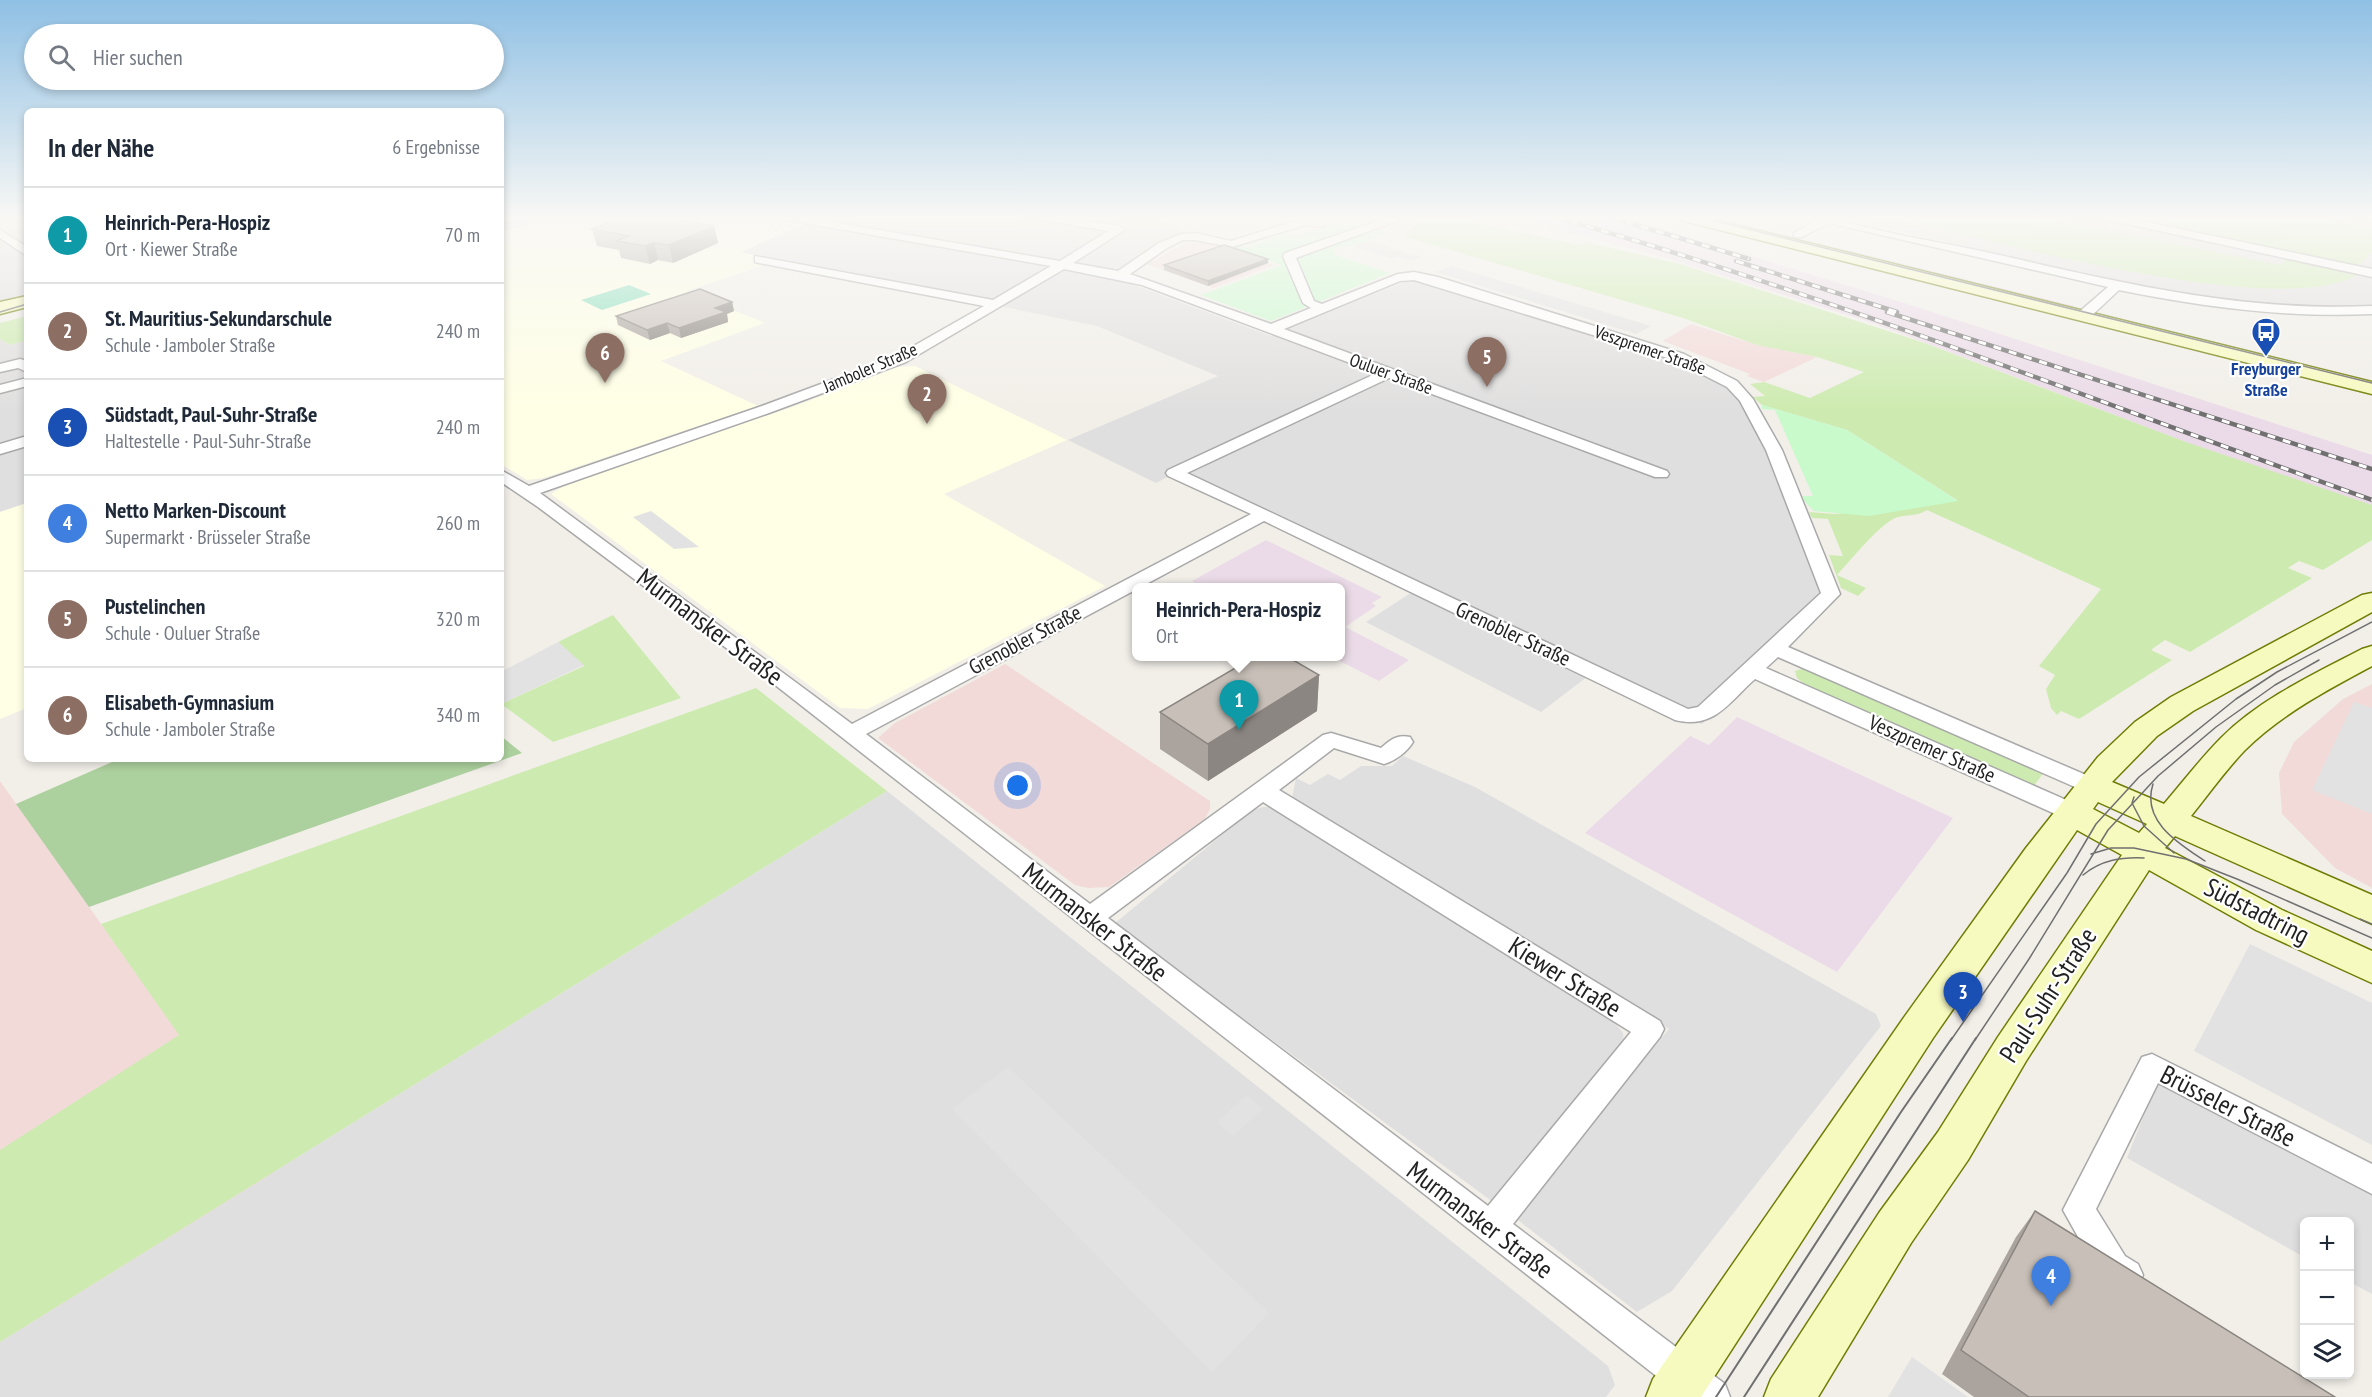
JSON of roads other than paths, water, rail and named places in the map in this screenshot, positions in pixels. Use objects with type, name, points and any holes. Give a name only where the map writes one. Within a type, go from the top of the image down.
[{"type":"street","points":[[881,282],[995,304]]},
{"type":"street","name":"Jamboler Straße","points":[[527,492],[764,410],[901,359],[1032,282]]},
{"type":"street","name":"Ouluer Straße","points":[[1147,282],[1661,474]]},
{"type":"street","points":[[1300,282],[1309,303],[1323,309]]},
{"type":"street","name":"Veszpremer Straße","points":[[1271,329],[1388,282]]},
{"type":"street","name":"Veszpremer Straße","points":[[1439,282],[1678,357],[1710,370],[1732,384],[1747,398],[1764,430],[1831,594],[1753,670],[2072,812]]},
{"type":"street","points":[[1965,282],[2372,375]]},
{"type":"street","points":[[1978,282],[2372,388]]},
{"type":"street","points":[[2105,282],[2181,299],[2249,308],[2327,313],[2372,310]]},
{"type":"street","points":[[2088,311],[2117,285]]},
{"type":"street","points":[[0,308],[24,302]]},
{"type":"street","points":[[0,317],[24,310]]},
{"type":"street","points":[[0,368],[20,363],[24,366]]},
{"type":"street","name":"Grenobler Straße","points":[[1388,373],[1174,473],[1683,715],[1696,717],[1706,712],[1753,670]]},
{"type":"street","points":[[0,389],[24,383]]},
{"type":"street","points":[[0,449],[24,442]]},
{"type":"street","name":"Murmansker Straße","points":[[504,477],[653,583],[1090,918],[1490,1228],[1689,1390]]},
{"type":"street","name":"Grenobler Straße","points":[[1134,583],[1264,514]]},
{"type":"street","name":"Grenobler Straße","points":[[850,734],[1132,584]]},
{"type":"street","points":[[1689,1390],[1919,1027],[2038,857],[2117,755],[2146,729],[2182,704],[2372,601]]},
{"type":"street","name":"Veszpremer Straße","points":[[1776,649],[2092,786]]},
{"type":"street","name":"Paul-Suhr-Straße","points":[[1789,1397],[1895,1228],[1953,1146],[2012,1049],[2144,850],[2168,819],[2233,744],[2269,715],[2316,684],[2372,655]]},
{"type":"street","points":[[1090,918],[1331,740],[1384,757],[1402,742]]},
{"type":"street","name":"Südstadtring","points":[[2092,786],[2372,910]]},
{"type":"street","name":"Kiewer Straße","points":[[1263,791],[1650,1029],[1490,1228]]},
{"type":"street","name":"Südstadtring","points":[[2072,812],[2269,920],[2372,968]]},
{"type":"street","name":"Brüsseler Straße","points":[[2152,1292],[2113,1267],[2079,1210],[2152,1066],[2372,1180]]},
{"type":"tram line","points":[[1963,282],[2372,383]]},
{"type":"tram line","points":[[0,312],[24,305]]},
{"type":"tram line","points":[[1951,1040],[2067,873],[2096,824],[2139,777],[2236,699],[2277,672],[2372,622]]},
{"type":"tram line","points":[[2132,804],[2158,776],[2216,727],[2275,685],[2319,660]]},
{"type":"tram line","points":[[2153,784],[2152,809],[2157,820],[2164,830],[2205,861]]},
{"type":"tram line","points":[[2132,804],[2134,797]]},
{"type":"tram line","points":[[2094,853],[2108,830],[2132,804]]},
{"type":"tram line","points":[[2132,804],[2144,826],[2174,853]]},
{"type":"tram line","points":[[2094,853],[2111,848],[2134,848],[2186,859],[2372,938]]},
{"type":"tram line","points":[[1975,1040],[2029,959],[2094,853]]},
{"type":"tram line","points":[[2083,875],[2097,866],[2112,861],[2144,858]]},
{"type":"tram line","points":[[2360,919],[2372,924]]},
{"type":"tram line","points":[[1716,1397],[1901,1112],[1952,1038]]},
{"type":"tram line","points":[[1744,1397],[1976,1038]]},
{"type":"railway","points":[[1765,282],[1966,352],[2372,500]]},
{"type":"railway","points":[[1803,282],[1897,312]]},
{"type":"railway","points":[[1887,312],[2372,469]]},
{"type":"place","name":"Freyburger Straße","points":[[2266,358]]},
{"type":"place","name":"Elisabeth-Gymnasium","points":[[605,383]]},
{"type":"place","name":"Pustelinchen","points":[[1487,387]]},
{"type":"place","name":"St. Mauritius-Sekundarschule","points":[[927,424]]},
{"type":"place","name":"Heinrich-Pera-Hospiz","points":[[1239,730]]},
{"type":"place","name":"Südstadt, Paul-Suhr-Straße","points":[[1963,1022]]},
{"type":"place","name":"Netto Marken-Discount","points":[[2051,1306]]}]
